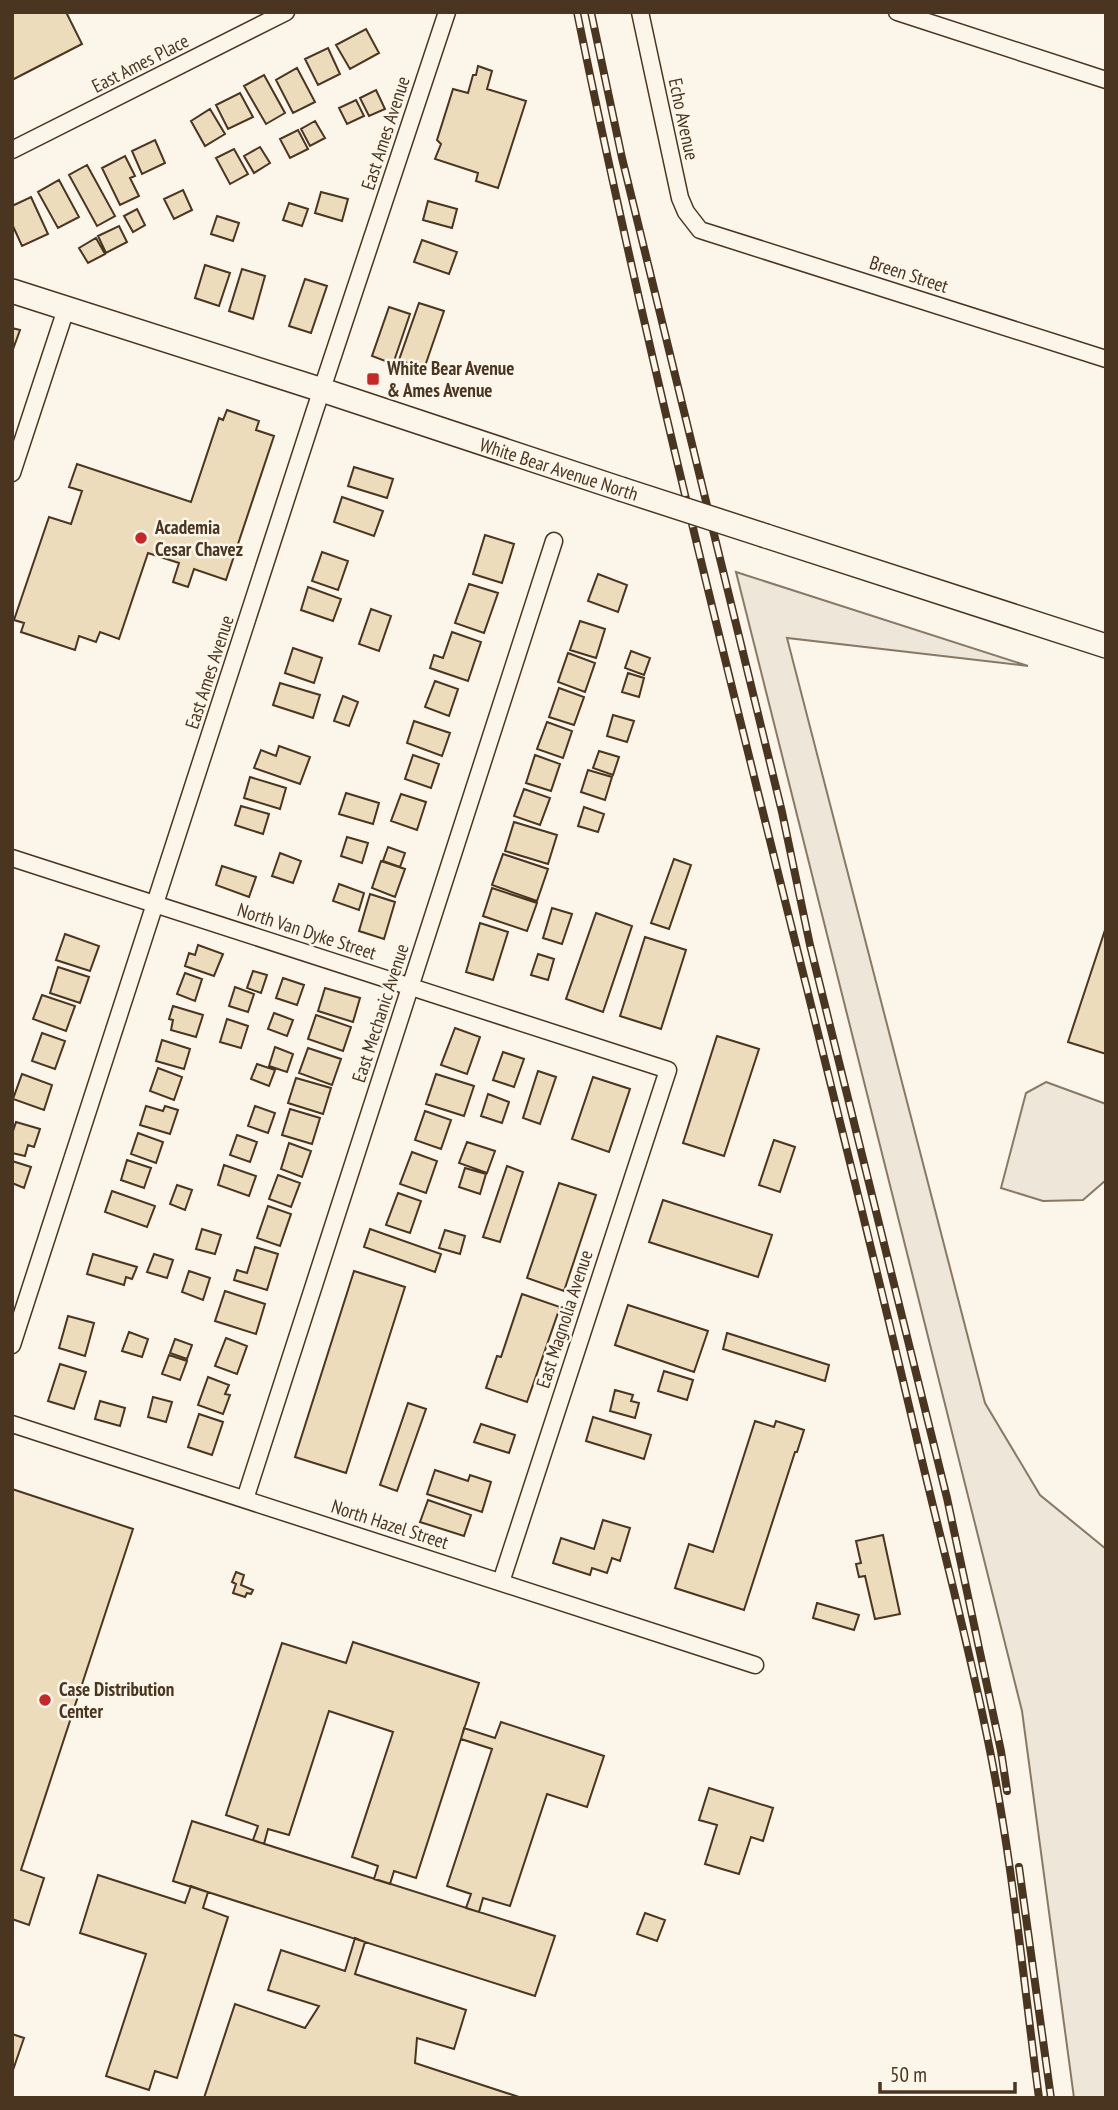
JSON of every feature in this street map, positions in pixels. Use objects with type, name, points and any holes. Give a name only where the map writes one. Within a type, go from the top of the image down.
[{"type":"main road","name":"White Bear Avenue North","points":[[12,291],[1106,646]]},
{"type":"street","name":"East Ames Place","points":[[12,150],[286,12]]},
{"type":"street","name":"East Ames Avenue","points":[[12,1345],[447,12]]},
{"type":"street","name":"Echo Avenue","points":[[640,12],[680,198],[686,212],[700,230]]},
{"type":"street","points":[[897,12],[1106,80]]},
{"type":"street","name":"Breen Street","points":[[700,230],[1106,359]]},
{"type":"street","points":[[12,473],[66,309]]},
{"type":"street","name":"East Mechanic Avenue","points":[[245,1499],[554,541]]},
{"type":"street","name":"North Van Dyke Street","points":[[12,858],[668,1070]]},
{"type":"street","name":"East Magnolia Avenue","points":[[501,1582],[668,1070]]},
{"type":"street","name":"North Hazel Street","points":[[12,1424],[755,1665]]},
{"type":"shaded area","points":[[736,572],[1028,666],[787,638],[985,1403],[1040,1495],[1106,1549],[1106,2098],[1074,2098],[1022,1711]]},
{"type":"shaded area","points":[[1046,1082],[1106,1104],[1106,1180],[1083,1200],[1043,1201],[1001,1188],[1026,1093]]},
{"type":"building","points":[[12,12],[66,12],[82,44],[12,80]]},
{"type":"building","points":[[366,29],[379,53],[350,69],[336,45]]},
{"type":"building","points":[[328,48],[340,74],[318,85],[305,59]]},
{"type":"building","points":[[478,66],[492,71],[487,89],[526,101],[498,188],[476,181],[478,173],[435,159],[441,144],[437,140],[453,89],[468,93]]},
{"type":"building","points":[[297,68],[315,102],[293,113],[276,80]]},
{"type":"building","points":[[264,75],[285,113],[266,124],[244,86]]},
{"type":"building","points":[[376,90],[385,109],[369,116],[360,98]]},
{"type":"building","points":[[240,93],[253,117],[228,129],[216,105]]},
{"type":"building","points":[[356,100],[364,116],[347,124],[339,108]]},
{"type":"building","points":[[210,109],[225,134],[205,146],[191,121]]},
{"type":"building","points":[[315,121],[325,138],[310,146],[301,129]]},
{"type":"building","points":[[298,130],[308,149],[290,158],[280,139]]},
{"type":"building","points":[[155,140],[165,163],[142,174],[132,151]]},
{"type":"building","points":[[260,147],[270,163],[254,173],[244,156]]},
{"type":"building","points":[[234,149],[248,174],[230,184],[216,158]]},
{"type":"building","points":[[125,156],[135,176],[130,178],[139,196],[120,205],[102,168]]},
{"type":"building","points":[[87,165],[115,216],[97,226],[69,175]]},
{"type":"building","points":[[59,180],[79,217],[58,228],[38,192]]},
{"type":"building","points":[[183,190],[192,210],[174,219],[164,199]]},
{"type":"building","points":[[321,192],[348,199],[342,221],[315,213]]},
{"type":"building","points":[[31,197],[48,234],[22,246],[12,224],[12,206]]},
{"type":"building","points":[[428,201],[457,209],[452,228],[423,220]]},
{"type":"building","points":[[289,203],[308,209],[302,226],[283,220]]},
{"type":"building","points":[[137,209],[145,225],[133,232],[124,216]]},
{"type":"building","points":[[217,216],[239,223],[233,241],[211,234]]},
{"type":"building","points":[[119,226],[127,242],[106,253],[98,236]]},
{"type":"building","points":[[96,238],[105,254],[88,263],[79,248]]},
{"type":"building","points":[[422,240],[457,252],[449,274],[414,262]]},
{"type":"building","points":[[205,265],[230,273],[219,306],[195,298]]},
{"type":"building","points":[[242,269],[265,276],[253,319],[229,311]]},
{"type":"building","points":[[305,279],[327,286],[311,333],[289,326]]},
{"type":"building","points":[[419,303],[444,311],[424,369],[399,360]]},
{"type":"building","points":[[389,307],[410,314],[393,364],[372,356]]},
{"type":"building","points":[[12,328],[20,330],[12,352]]},
{"type":"building","name":"Academia Cesar Chavez","points":[[227,410],[259,421],[256,430],[274,436],[226,580],[194,569],[188,587],[173,582],[179,563],[148,553],[119,639],[100,632],[96,642],[79,636],[75,650],[21,632],[24,623],[14,620],[49,517],[71,524],[82,491],[69,487],[77,464],[191,502],[219,418],[223,420]]},
{"type":"building","points":[[354,467],[393,479],[387,498],[348,486]]},
{"type":"building","points":[[342,497],[383,511],[374,536],[334,522]]},
{"type":"building","points":[[485,535],[514,544],[502,583],[473,574]]},
{"type":"building","points":[[322,552],[348,561],[338,590],[312,581]]},
{"type":"building","points":[[598,574],[627,585],[618,612],[588,601]]},
{"type":"building","points":[[469,584],[498,593],[484,633],[455,623]]},
{"type":"building","points":[[308,587],[341,599],[333,621],[301,610]]},
{"type":"building","points":[[371,609],[391,616],[379,651],[359,644]]},
{"type":"building","points":[[580,621],[605,629],[596,658],[570,650]]},
{"type":"building","points":[[452,632],[481,642],[468,681],[430,668],[434,655],[443,658]]},
{"type":"building","points":[[293,648],[322,658],[314,683],[285,673]]},
{"type":"building","points":[[631,651],[650,658],[644,675],[625,668]]},
{"type":"building","points":[[568,653],[595,663],[585,692],[558,682]]},
{"type":"building","points":[[628,673],[644,678],[639,697],[622,692]]},
{"type":"building","points":[[435,681],[458,689],[449,716],[425,707]]},
{"type":"building","points":[[280,683],[320,695],[313,718],[273,705]]},
{"type":"building","points":[[559,688],[584,697],[574,725],[549,717]]},
{"type":"building","points":[[343,696],[358,702],[349,726],[334,721]]},
{"type":"building","points":[[613,715],[634,721],[627,742],[607,736]]},
{"type":"building","points":[[414,721],[450,733],[442,756],[407,743]]},
{"type":"building","points":[[547,722],[572,731],[563,758],[537,749]]},
{"type":"building","points":[[279,746],[310,757],[300,784],[254,768],[261,750],[276,756]]},
{"type":"building","points":[[599,751],[619,757],[613,775],[593,768]]},
{"type":"building","points":[[413,755],[439,764],[431,788],[405,779]]},
{"type":"building","points":[[535,755],[560,764],[551,791],[526,783]]},
{"type":"building","points":[[588,770],[612,777],[605,800],[581,792]]},
{"type":"building","points":[[250,777],[286,788],[280,809],[244,798]]},
{"type":"building","points":[[524,789],[550,798],[540,825],[514,816]]},
{"type":"building","points":[[346,793],[379,803],[373,824],[339,814]]},
{"type":"building","points":[[401,794],[426,802],[417,830],[391,821]]},
{"type":"building","points":[[241,806],[269,814],[263,834],[235,825]]},
{"type":"building","points":[[584,807],[604,814],[598,832],[578,826]]},
{"type":"building","points":[[514,822],[557,835],[548,864],[505,851]]},
{"type":"building","points":[[347,837],[368,843],[362,863],[341,856]]},
{"type":"building","points":[[388,847],[405,853],[400,867],[383,861]]},
{"type":"building","points":[[280,853],[301,861],[293,883],[272,876]]},
{"type":"building","points":[[503,854],[548,869],[537,901],[492,885]]},
{"type":"building","points":[[674,859],[691,865],[669,929],[651,923]]},
{"type":"building","points":[[381,861],[405,869],[395,897],[372,888]]},
{"type":"building","points":[[222,866],[256,877],[249,897],[216,885]]},
{"type":"building","points":[[339,884],[364,893],[359,910],[333,901]]},
{"type":"building","points":[[492,888],[537,903],[527,931],[483,916]]},
{"type":"building","points":[[370,894],[395,902],[384,939],[359,931]]},
{"type":"building","points":[[552,908],[572,914],[562,944],[543,938]]},
{"type":"building","points":[[596,913],[632,926],[603,1012],[566,999]]},
{"type":"building","points":[[480,923],[508,932],[493,980],[466,972]]},
{"type":"building","points":[[1106,927],[1106,1054],[1068,1042]]},
{"type":"building","points":[[65,934],[99,946],[90,971],[56,960]]},
{"type":"building","points":[[645,937],[686,950],[661,1029],[620,1016]]},
{"type":"building","points":[[198,945],[223,954],[214,976],[185,966],[189,953],[195,955]]},
{"type":"building","points":[[538,954],[554,959],[548,980],[531,975]]},
{"type":"building","points":[[58,967],[89,977],[80,1003],[50,993]]},
{"type":"building","points":[[253,971],[267,975],[261,993],[247,988]]},
{"type":"building","points":[[185,973],[202,979],[195,1001],[177,994]]},
{"type":"building","points":[[283,978],[304,985],[297,1005],[276,998]]},
{"type":"building","points":[[235,987],[254,994],[248,1012],[229,1006]]},
{"type":"building","points":[[325,988],[360,998],[353,1022],[318,1011]]},
{"type":"building","points":[[42,995],[75,1006],[66,1031],[33,1019]]},
{"type":"building","points":[[173,1006],[203,1015],[196,1037],[171,1030],[173,1020],[169,1019]]},
{"type":"building","points":[[274,1013],[293,1020],[287,1036],[268,1029]]},
{"type":"building","points":[[316,1015],[351,1027],[343,1051],[308,1039]]},
{"type":"building","points":[[227,1019],[248,1026],[241,1048],[220,1042]]},
{"type":"building","points":[[455,1028],[480,1037],[467,1074],[441,1065]]},
{"type":"building","points":[[42,1033],[65,1041],[55,1069],[32,1061]]},
{"type":"building","points":[[717,1036],[759,1049],[724,1156],[683,1143]]},
{"type":"building","points":[[162,1040],[190,1049],[184,1069],[156,1061]]},
{"type":"building","points":[[275,1047],[293,1054],[287,1072],[269,1066]]},
{"type":"building","points":[[308,1048],[341,1059],[332,1085],[299,1073]]},
{"type":"building","points":[[503,1052],[524,1059],[514,1087],[493,1080]]},
{"type":"building","points":[[257,1064],[275,1070],[269,1086],[251,1079]]},
{"type":"building","points":[[158,1068],[182,1077],[174,1100],[150,1091]]},
{"type":"building","points":[[538,1071],[556,1077],[540,1124],[523,1118]]},
{"type":"building","points":[[22,1074],[52,1085],[44,1110],[13,1099]]},
{"type":"building","points":[[436,1074],[474,1086],[464,1116],[426,1104]]},
{"type":"building","points":[[593,1077],[630,1089],[609,1152],[572,1139]]},
{"type":"building","points":[[296,1078],[331,1088],[323,1114],[288,1103]]},
{"type":"building","points":[[488,1094],[509,1102],[502,1123],[481,1116]]},
{"type":"building","points":[[146,1106],[163,1111],[165,1106],[178,1110],[170,1134],[140,1125]]},
{"type":"building","points":[[255,1106],[275,1113],[268,1133],[248,1126]]},
{"type":"building","points":[[290,1109],[320,1118],[312,1144],[282,1135]]},
{"type":"building","points":[[425,1111],[451,1120],[441,1149],[415,1140]]},
{"type":"building","points":[[16,1122],[40,1129],[34,1147],[28,1145],[25,1156],[12,1153],[12,1134]]},
{"type":"building","points":[[138,1133],[163,1142],[156,1163],[131,1154]]},
{"type":"building","points":[[237,1135],[257,1142],[250,1162],[230,1155]]},
{"type":"building","points":[[774,1140],[795,1147],[780,1192],[759,1185]]},
{"type":"building","points":[[467,1142],[495,1151],[487,1173],[459,1163]]},
{"type":"building","points":[[289,1143],[311,1151],[302,1177],[281,1169]]},
{"type":"building","points":[[412,1152],[437,1161],[426,1193],[400,1184]]},
{"type":"building","points":[[127,1160],[151,1168],[144,1188],[121,1180]]},
{"type":"building","points":[[12,1161],[31,1167],[24,1188],[12,1183]]},
{"type":"building","points":[[224,1165],[256,1176],[249,1196],[218,1185]]},
{"type":"building","points":[[507,1166],[523,1172],[500,1242],[483,1237]]},
{"type":"building","points":[[465,1168],[486,1174],[480,1194],[459,1187]]},
{"type":"building","points":[[278,1175],[300,1183],[291,1207],[269,1199]]},
{"type":"building","points":[[559,1183],[596,1195],[564,1291],[527,1278]]},
{"type":"building","points":[[177,1185],[192,1190],[185,1210],[170,1204]]},
{"type":"building","points":[[112,1191],[155,1206],[147,1227],[105,1212]]},
{"type":"building","points":[[398,1193],[421,1201],[410,1233],[386,1225]]},
{"type":"building","points":[[663,1200],[772,1235],[758,1277],[649,1242]]},
{"type":"building","points":[[268,1206],[291,1214],[280,1246],[257,1238]]},
{"type":"building","points":[[202,1229],[221,1235],[215,1254],[196,1249]]},
{"type":"building","points":[[370,1229],[441,1254],[435,1272],[364,1247]]},
{"type":"building","points":[[445,1230],[465,1236],[460,1254],[439,1248]]},
{"type":"building","points":[[255,1247],[278,1254],[267,1290],[234,1280],[237,1270],[247,1273]]},
{"type":"building","points":[[93,1254],[137,1267],[132,1279],[126,1277],[124,1285],[87,1274]]},
{"type":"building","points":[[154,1254],[173,1260],[167,1278],[147,1272]]},
{"type":"building","points":[[189,1271],[210,1278],[203,1300],[182,1292]]},
{"type":"building","points":[[354,1271],[405,1287],[346,1473],[295,1457]]},
{"type":"building","points":[[225,1291],[265,1304],[256,1334],[215,1321]]},
{"type":"building","points":[[522,1294],[560,1307],[527,1402],[486,1388],[497,1356],[501,1357]]},
{"type":"building","points":[[628,1305],[708,1331],[694,1372],[615,1345]]},
{"type":"building","points":[[68,1316],[94,1323],[85,1356],[59,1348]]},
{"type":"building","points":[[129,1332],[148,1339],[142,1357],[122,1351]]},
{"type":"building","points":[[727,1333],[829,1365],[825,1381],[723,1349]]},
{"type":"building","points":[[226,1338],[247,1346],[237,1374],[215,1366]]},
{"type":"building","points":[[175,1339],[192,1345],[187,1359],[170,1353]]},
{"type":"building","points":[[169,1355],[187,1361],[180,1380],[162,1374]]},
{"type":"building","points":[[60,1364],[86,1372],[74,1409],[48,1401]]},
{"type":"building","points":[[664,1371],[693,1380],[687,1400],[658,1391]]},
{"type":"building","points":[[208,1377],[229,1385],[225,1394],[230,1395],[223,1414],[198,1405]]},
{"type":"building","points":[[615,1390],[633,1395],[631,1401],[639,1403],[635,1418],[610,1411]]},
{"type":"building","points":[[153,1397],[172,1402],[166,1422],[148,1417]]},
{"type":"building","points":[[100,1401],[125,1408],[120,1426],[95,1419]]},
{"type":"building","points":[[408,1403],[426,1409],[397,1491],[380,1485]]},
{"type":"building","points":[[199,1414],[223,1422],[212,1455],[188,1447]]},
{"type":"building","points":[[593,1417],[651,1435],[644,1459],[586,1441]]},
{"type":"building","points":[[755,1421],[774,1427],[776,1421],[804,1430],[744,1610],[675,1588],[689,1544],[713,1552]]},
{"type":"building","points":[[481,1424],[515,1435],[509,1453],[474,1442]]},
{"type":"building","points":[[435,1470],[468,1481],[470,1475],[491,1482],[482,1512],[427,1494]]},
{"type":"building","name":"Case Distribution Center","points":[[12,1489],[133,1529],[21,1870],[44,1878],[29,1925],[12,1919]]},
{"type":"building","points":[[428,1500],[471,1515],[464,1536],[420,1522]]},
{"type":"building","points":[[603,1520],[630,1528],[620,1561],[612,1558],[607,1573],[592,1568],[590,1575],[553,1563],[561,1538],[594,1549]]},
{"type":"building","points":[[883,1535],[900,1614],[875,1619],[865,1576],[859,1577],[856,1564],[861,1563],[856,1541]]},
{"type":"building","points":[[236,1572],[244,1575],[241,1585],[253,1590],[251,1594],[247,1593],[245,1597],[233,1593],[236,1584],[232,1582]]},
{"type":"building","points":[[817,1603],[859,1615],[854,1630],[813,1618]]},
{"type":"building","points":[[353,1642],[479,1683],[416,1878],[394,1871],[390,1884],[374,1879],[378,1866],[352,1857],[393,1732],[329,1711],[289,1835],[268,1829],[264,1844],[253,1840],[258,1826],[226,1815],[282,1643],[346,1663]]},
{"type":"building","points":[[501,1722],[604,1756],[587,1807],[547,1794],[510,1906],[483,1898],[479,1912],[466,1908],[471,1894],[447,1886],[492,1749],[461,1739],[464,1728],[495,1738]]},
{"type":"building","points":[[709,1788],[773,1808],[763,1841],[751,1837],[739,1874],[705,1864],[717,1825],[699,1820]]},
{"type":"building","points":[[192,1821],[555,1936],[535,1996],[173,1881]]},
{"type":"building","points":[[98,1875],[185,1903],[191,1886],[208,1892],[203,1908],[228,1917],[177,2078],[155,2071],[149,2090],[106,2076],[146,1954],[80,1933]]},
{"type":"building","points":[[645,1913],[665,1920],[657,1941],[637,1934]]},
{"type":"building","points":[[355,1938],[365,1942],[355,1974],[466,2010],[454,2049],[417,2038],[415,2063],[522,2098],[204,2098],[235,2004],[305,2028],[319,2006],[268,1990],[281,1950],[345,1971]]},
{"type":"building","points":[[12,2034],[24,2038],[12,2073]]},
{"type":"railway","points":[[577,12],[615,192],[698,550],[979,1699],[996,1781],[1010,1871],[1039,2098]]},
{"type":"railway","points":[[591,12],[622,158],[782,812],[810,945],[947,1498],[1001,1751],[1007,1791]]},
{"type":"railway","points":[[1019,1867],[1051,2098]]},
{"type":"place","name":"White Bear Avenue & Ames Avenue","points":[[373,379]]},
{"type":"place","name":"Academia Cesar Chavez","points":[[141,538]]},
{"type":"place","name":"Case Distribution Center","points":[[45,1700]]}]
